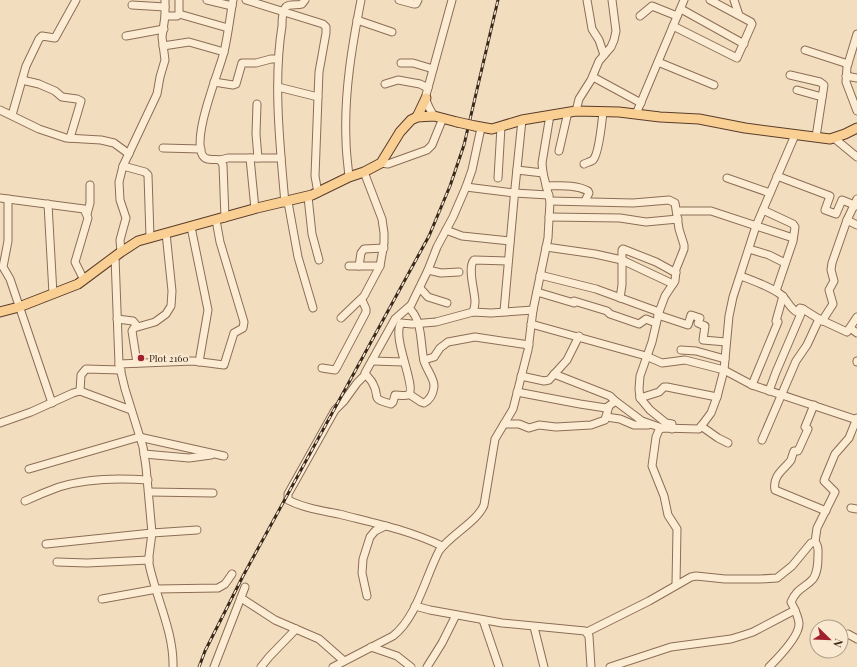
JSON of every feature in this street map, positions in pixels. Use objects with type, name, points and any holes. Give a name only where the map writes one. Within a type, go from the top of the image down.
[{"type":"main road","points":[[417,117],[426,98]]},
{"type":"main road","points":[[0,312],[19,307],[68,288],[84,280],[138,241],[191,228],[255,209],[308,197],[349,177],[364,172],[381,163],[400,132],[411,120],[417,117],[434,116],[492,129],[522,120],[572,111],[619,112],[660,117],[699,119],[745,128],[795,135],[834,138],[857,128]]},
{"type":"street","points":[[12,115],[26,66],[40,37],[55,38],[76,0]]},
{"type":"street","points":[[179,0],[179,14]]},
{"type":"street","points":[[207,0],[233,3],[224,52],[202,124],[200,141],[202,153],[206,158],[220,160],[228,158],[281,158]]},
{"type":"street","points":[[246,0],[323,24],[326,27],[319,72],[315,176],[318,193]]},
{"type":"street","points":[[305,0],[299,5],[286,6],[284,12],[280,34],[278,87],[281,158],[286,202],[298,257],[313,308]]},
{"type":"street","points":[[399,0],[416,4],[418,0]]},
{"type":"street","points":[[434,116],[429,108],[426,98],[452,0]]},
{"type":"street","points":[[587,0],[592,28],[599,40],[604,55]]},
{"type":"street","points":[[559,151],[572,111],[593,77],[599,61],[611,47],[615,36],[616,31],[612,0]]},
{"type":"street","points":[[636,114],[684,0]]},
{"type":"street","points":[[673,26],[735,58],[738,57],[752,24],[739,15],[710,0]]},
{"type":"street","points":[[734,0],[739,15]]},
{"type":"street","points":[[349,177],[346,140],[347,91],[359,1]]},
{"type":"street","points":[[132,6],[165,4],[164,29],[162,38],[165,60],[156,98],[123,166],[119,182],[120,200],[126,218],[118,254],[117,319],[120,367],[144,454],[148,480],[152,533],[149,560],[173,654],[171,667]]},
{"type":"street","points":[[640,16],[652,6],[677,16]]},
{"type":"street","points":[[680,9],[744,44]]},
{"type":"street","points":[[165,16],[177,16],[179,14],[228,28]]},
{"type":"street","points":[[357,20],[392,32]]},
{"type":"street","points":[[126,36],[164,29]]},
{"type":"street","points":[[857,35],[846,76],[846,82],[857,111]]},
{"type":"street","points":[[163,46],[189,42],[224,52]]},
{"type":"street","points":[[805,50],[848,64]]},
{"type":"street","points":[[214,82],[233,85],[236,84],[242,63],[256,63],[271,59],[278,59]]},
{"type":"street","points":[[658,62],[714,86]]},
{"type":"street","points":[[401,63],[413,63],[433,69]]},
{"type":"street","points":[[790,75],[823,83],[824,85],[816,137]]},
{"type":"street","points":[[846,76],[857,78]]},
{"type":"street","points":[[593,77],[641,102]]},
{"type":"street","points":[[22,80],[39,84],[54,91],[62,97],[81,101],[70,138]]},
{"type":"street","points":[[385,84],[398,80],[420,84],[428,88]]},
{"type":"street","points":[[278,87],[318,97]]},
{"type":"street","points":[[797,90],[822,98]]},
{"type":"street","points":[[256,104],[258,158]]},
{"type":"street","points":[[0,110],[35,128],[70,138],[101,140],[114,143],[129,154]]},
{"type":"street","points":[[584,164],[592,160],[595,155],[602,126],[603,112]]},
{"type":"street","points":[[333,667],[393,636],[400,630],[415,606],[434,560],[442,546],[482,509],[485,500],[494,442],[513,409],[522,376],[529,345],[533,310],[546,247],[549,198],[543,173],[544,151],[550,115]]},
{"type":"street","points":[[381,163],[390,164],[430,148],[443,118]]},
{"type":"street","points":[[504,311],[522,120]]},
{"type":"street","points":[[442,546],[416,535],[385,526],[306,507],[289,501],[288,494],[334,410],[344,401],[365,375],[395,319],[400,313],[409,308],[420,288],[436,247],[446,230],[466,187],[473,166],[478,127]]},
{"type":"street","points":[[498,178],[501,127]]},
{"type":"street","points":[[554,374],[610,396],[642,421],[652,425],[672,429],[699,429],[711,413],[718,397],[724,370],[729,316],[733,297],[756,226],[795,135]]},
{"type":"street","points":[[834,138],[857,157]]},
{"type":"street","points":[[163,148],[202,149]]},
{"type":"street","points":[[250,158],[255,209]]},
{"type":"street","points":[[220,160],[223,165],[225,218]]},
{"type":"street","points":[[123,166],[145,172],[148,176],[150,237]]},
{"type":"street","points":[[517,170],[543,173]]},
{"type":"street","points":[[341,318],[362,300],[380,266],[384,248],[383,223],[364,172]]},
{"type":"street","points":[[762,440],[796,361],[820,320],[832,304],[829,290],[834,281],[832,267],[847,220],[856,203],[842,200],[836,214],[825,210],[830,196],[777,176]]},
{"type":"street","points":[[727,178],[770,193]]},
{"type":"street","points":[[84,280],[75,262],[87,222],[87,214],[90,203],[90,185]]},
{"type":"street","points":[[546,186],[572,186],[585,189],[589,193],[585,201]]},
{"type":"street","points":[[466,187],[549,198],[585,201],[633,202],[669,200],[674,203],[684,245],[683,252],[676,269],[675,281],[668,291],[658,317],[652,342],[640,376],[638,389],[640,398],[650,410],[666,423],[672,424],[672,429]]},
{"type":"street","points":[[308,197],[312,234],[319,260]]},
{"type":"street","points":[[0,198],[81,208],[84,209],[87,214]]},
{"type":"street","points":[[8,199],[8,241],[3,267],[10,279],[52,402]]},
{"type":"street","points":[[48,204],[53,294]]},
{"type":"street","points":[[676,211],[707,210],[793,238]]},
{"type":"street","points":[[763,210],[793,224],[796,229],[776,291]]},
{"type":"street","points":[[549,217],[620,218],[646,222],[678,219]]},
{"type":"street","points":[[80,392],[81,375],[86,369],[120,367],[137,363],[198,362],[224,365],[234,333],[241,330],[244,326],[244,322],[220,242],[216,220]]},
{"type":"street","points":[[847,220],[857,225]]},
{"type":"street","points":[[191,228],[208,310],[198,362]]},
{"type":"street","points":[[446,230],[462,236],[510,241]]},
{"type":"street","points":[[137,363],[132,331],[137,326],[155,322],[166,314],[171,306],[172,291],[166,233]]},
{"type":"street","points":[[546,247],[595,254],[622,260],[673,284]]},
{"type":"street","points":[[359,266],[361,253],[364,249],[384,248]]},
{"type":"street","points":[[620,298],[622,285],[622,250],[625,248],[676,273]]},
{"type":"street","points":[[749,249],[769,255],[785,263]]},
{"type":"street","points":[[473,312],[475,302],[471,268],[472,261],[508,261]]},
{"type":"street","points":[[649,272],[656,262]]},
{"type":"street","points":[[349,266],[380,266]]},
{"type":"street","points":[[428,270],[446,273],[460,272]]},
{"type":"street","points":[[540,275],[596,289],[620,298],[658,317],[688,325],[691,315],[700,318],[698,323],[705,326],[703,340],[726,342]]},
{"type":"street","points":[[740,276],[776,291],[788,302],[790,308],[797,312],[800,308],[803,309],[820,320],[857,333],[855,337],[857,338]]},
{"type":"street","points":[[420,288],[428,297],[447,303]]},
{"type":"street","points":[[537,292],[574,303],[574,301],[590,305],[639,324],[646,319],[658,317]]},
{"type":"street","points":[[752,385],[778,322],[776,321],[783,296]]},
{"type":"street","points":[[322,368],[333,370],[337,367],[366,312],[362,300]]},
{"type":"street","points":[[365,375],[374,385],[376,397],[380,401],[391,404],[395,394],[409,394],[424,403],[431,396],[434,384],[424,360],[419,323],[416,316],[409,308]]},
{"type":"street","points":[[769,390],[803,309]]},
{"type":"street","points":[[409,394],[411,388],[398,330],[401,323],[436,322],[473,312],[533,310]]},
{"type":"street","points":[[849,330],[857,317]]},
{"type":"street","points":[[117,319],[133,321],[137,326]]},
{"type":"street","points":[[531,324],[579,336],[646,356],[662,363],[685,360],[724,370],[752,385],[857,419],[849,438],[835,454],[824,481],[825,484],[835,492],[817,528],[815,542],[818,545],[818,563],[815,575],[813,579],[803,586],[794,596],[791,602],[799,622],[796,633],[769,667]]},
{"type":"street","points":[[522,376],[546,382],[567,360],[579,336]]},
{"type":"street","points":[[424,360],[434,357],[440,348],[448,342],[475,337],[529,345]]},
{"type":"street","points":[[681,350],[696,351],[725,359]]},
{"type":"street","points":[[372,361],[404,362]]},
{"type":"street","points":[[640,398],[655,394],[664,387],[718,397]]},
{"type":"street","points":[[0,423],[31,412],[73,393],[80,392],[131,410]]},
{"type":"street","points":[[518,392],[580,404],[606,408],[609,406]]},
{"type":"street","points":[[504,424],[519,424],[529,428],[539,425],[591,425],[602,422],[606,417],[609,406],[614,400]]},
{"type":"street","points":[[814,405],[805,427],[808,428],[802,445],[798,451],[794,450],[790,461],[781,469],[774,485],[776,490],[826,511]]},
{"type":"street","points":[[606,417],[620,419],[634,425],[652,425]]},
{"type":"street","points":[[701,426],[728,443]]},
{"type":"street","points":[[662,428],[659,430],[656,437],[652,466],[664,496],[668,515],[677,529],[676,584]]},
{"type":"street","points":[[29,469],[139,437],[224,456]]},
{"type":"street","points":[[144,454],[189,458],[215,454]]},
{"type":"street","points":[[25,501],[60,487],[79,483],[113,478],[148,480]]},
{"type":"street","points":[[149,492],[213,493]]},
{"type":"street","points":[[368,596],[362,573],[363,559],[370,537],[375,531],[385,526]]},
{"type":"street","points":[[46,544],[197,530]]},
{"type":"street","points":[[587,632],[649,601],[676,584],[696,576],[725,579],[777,578],[792,566],[811,543],[815,542]]},
{"type":"street","points":[[57,562],[87,563],[149,560]]},
{"type":"street","points":[[102,599],[157,589],[218,588],[225,584],[232,574]]},
{"type":"street","points":[[214,667],[245,587]]},
{"type":"street","points":[[241,598],[275,620],[319,639],[344,661]]},
{"type":"street","points":[[415,606],[483,620],[534,627],[583,630],[590,636],[591,667]]},
{"type":"street","points":[[610,667],[671,647],[725,640],[744,635],[753,632],[795,610]]},
{"type":"street","points":[[427,667],[442,643],[456,615]]},
{"type":"street","points":[[483,620],[499,667]]},
{"type":"street","points":[[534,627],[544,667]]},
{"type":"street","points":[[261,667],[296,629]]},
{"type":"street","points":[[371,647],[397,656],[410,667]]},
{"type":"railway","points":[[199,667],[205,651],[243,576],[429,236],[450,186],[464,145],[498,0]]},
{"type":"place","name":"Plot 2160","points":[[141,358]]}]
